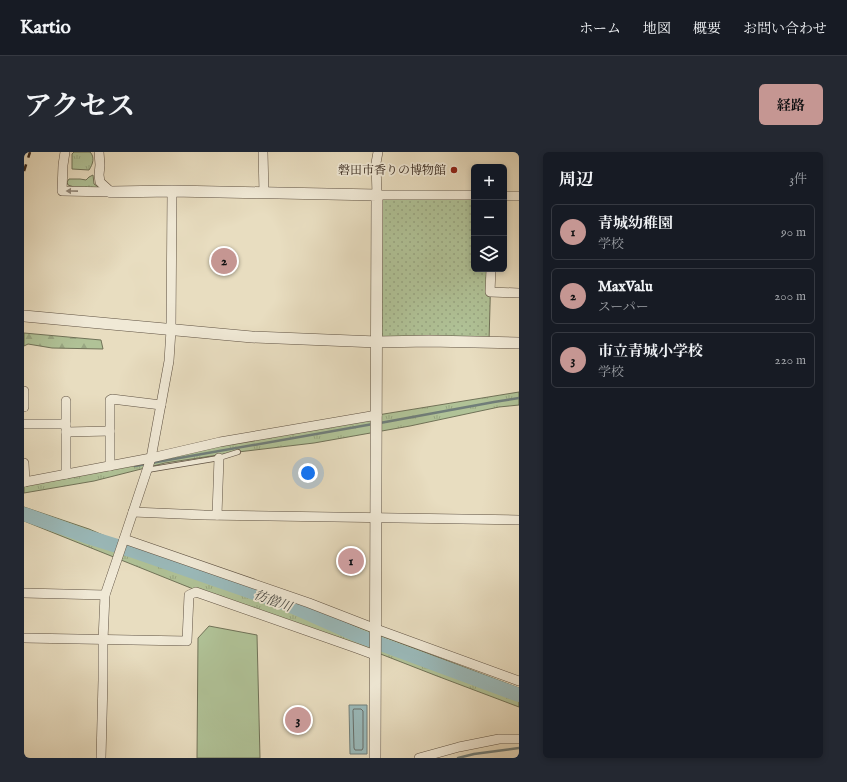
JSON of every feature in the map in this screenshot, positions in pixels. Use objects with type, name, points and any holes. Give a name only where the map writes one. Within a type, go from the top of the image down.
[{"type":"street","points":[[66,152],[63,165],[62,191],[471,195]]},
{"type":"street","points":[[99,152],[100,182],[111,192]]},
{"type":"street","points":[[263,152],[264,193]]},
{"type":"street","points":[[375,758],[377,415],[376,163],[378,152]]},
{"type":"street","points":[[101,758],[105,595],[151,458],[169,361],[171,330],[172,191]]},
{"type":"street","points":[[507,196],[519,196]]},
{"type":"street","points":[[490,272],[490,292],[519,293]]},
{"type":"street","points":[[24,316],[252,337],[377,342],[429,341],[519,343]]},
{"type":"street","points":[[24,391],[24,407]]},
{"type":"street","points":[[110,466],[109,401],[111,399],[161,405]]},
{"type":"street","points":[[66,401],[66,474]]},
{"type":"street","points":[[24,463],[24,482],[151,458],[220,442],[377,415]]},
{"type":"street","points":[[24,424],[110,431]]},
{"type":"street","points":[[217,515],[219,458]]},
{"type":"street","points":[[133,512],[217,515],[519,520]]},
{"type":"street","points":[[124,539],[310,603],[376,629],[519,681]]},
{"type":"street","points":[[24,638],[187,641],[189,595],[196,592],[376,655]]},
{"type":"street","points":[[24,593],[105,595]]},
{"type":"street","points":[[419,758],[459,747],[499,739],[519,739]]},
{"type":"lane","points":[[147,469],[219,458],[238,452]]},
{"type":"green space","points":[[74,152],[90,152],[93,156],[93,161],[89,170],[72,169],[72,154]]},
{"type":"green space","points":[[93,175],[94,184],[100,188],[74,187],[68,185],[67,182],[69,179],[86,180]]},
{"type":"green space","points":[[377,195],[471,195],[471,272],[491,272],[489,342],[377,342]]},
{"type":"green space","points":[[24,333],[101,340],[103,349],[52,348],[28,344],[24,346]]},
{"type":"green space","points":[[519,392],[519,405],[499,407],[410,426],[314,443],[165,463],[94,481],[24,493],[24,479],[304,427]]},
{"type":"green space","points":[[24,507],[89,529],[126,545],[155,550],[519,688],[519,707],[355,644],[248,611],[24,521]]},
{"type":"green space","points":[[209,626],[257,635],[260,758],[197,758],[198,638]]},
{"type":"water","points":[[349,705],[367,705],[367,754],[350,754]]},
{"type":"waterway","points":[[380,423],[519,398]]},
{"type":"waterway","points":[[151,463],[373,424]]},
{"type":"waterway","points":[[135,466],[146,464]]},
{"type":"waterway","name":"彷僧川","points":[[24,514],[289,605],[359,636],[519,695]]},
{"type":"waterway","points":[[458,758],[474,754],[519,748]]},
{"type":"railway","points":[[24,171],[30,152]]},
{"type":"place","name":"磐田市香りの博物館","points":[[454,170]]},
{"type":"place","name":"MaxValu","points":[[224,261]]},
{"type":"place","name":"青城幼稚園","points":[[351,561]]},
{"type":"place","name":"市立青城小学校","points":[[298,720]]}]
